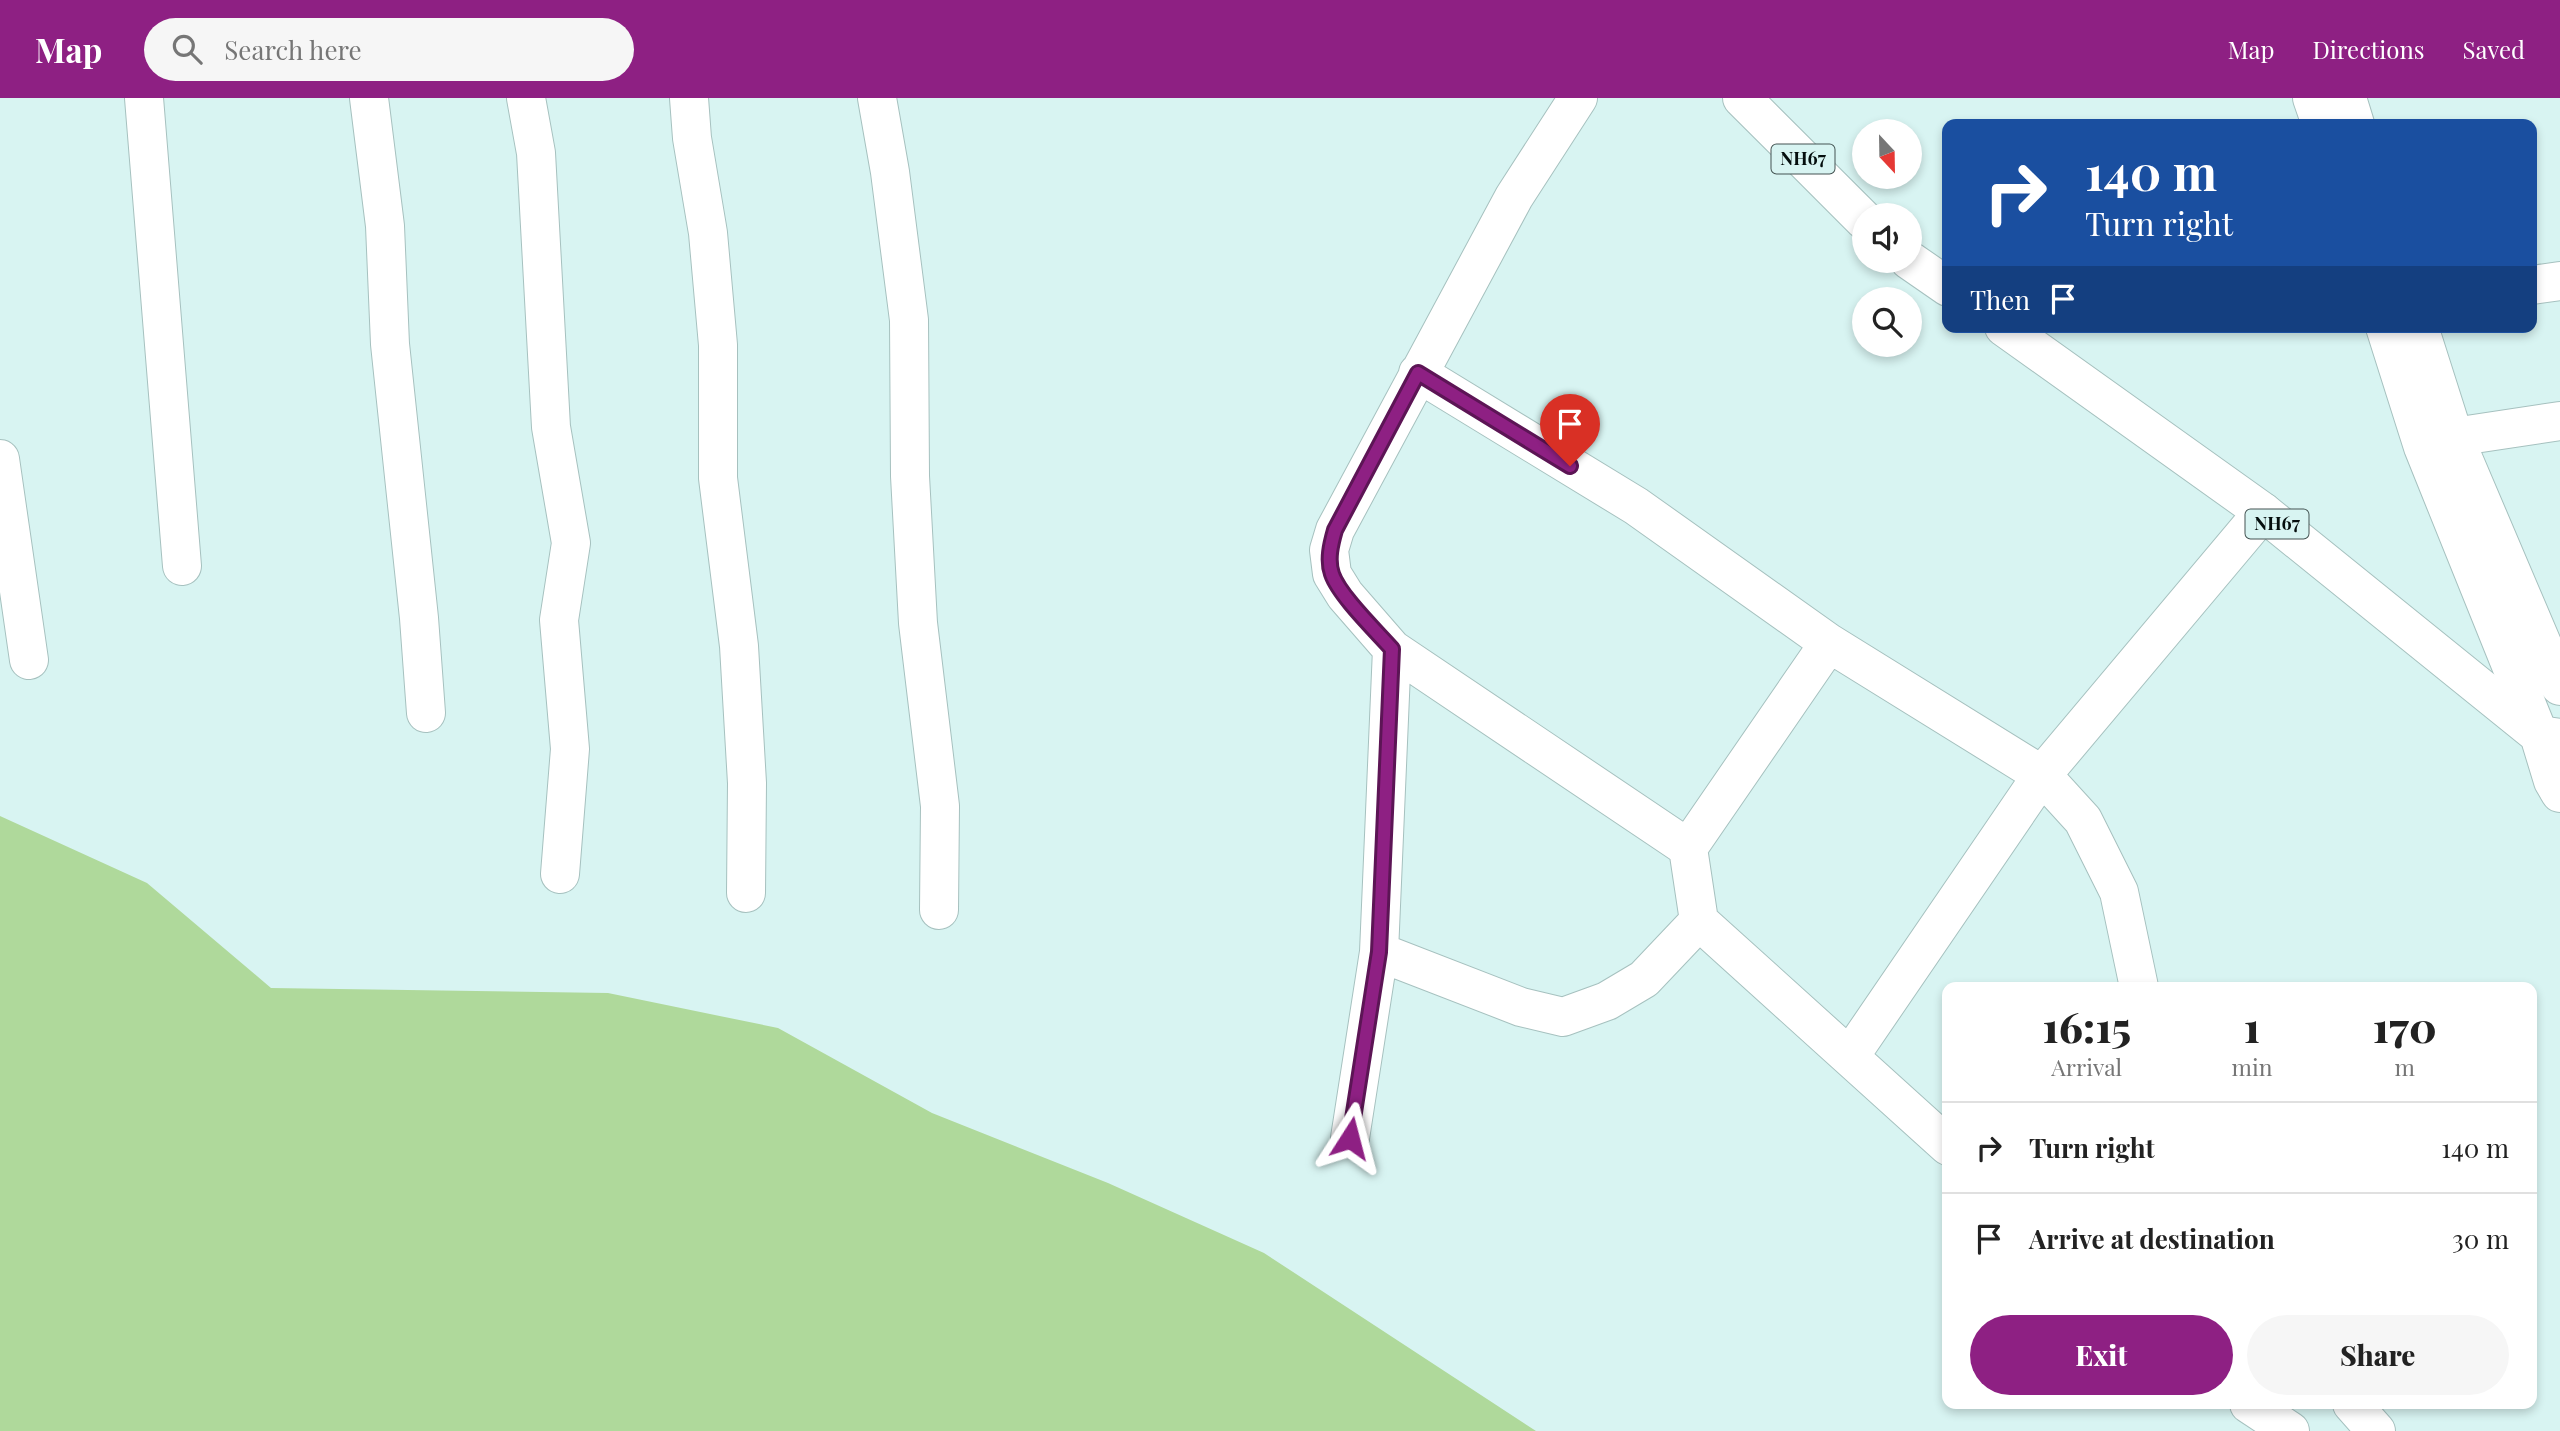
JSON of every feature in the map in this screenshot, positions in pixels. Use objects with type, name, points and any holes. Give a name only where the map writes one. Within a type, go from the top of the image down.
[{"type":"main road","points":[[144,98],[182,566]]},
{"type":"main road","points":[[369,98],[386,226],[390,344],[419,618],[426,713]]},
{"type":"main road","points":[[526,98],[536,153],[551,427],[571,543],[559,620],[570,749],[560,874]]},
{"type":"main road","points":[[689,98],[692,138],[708,233],[718,345],[718,478],[739,646],[747,783],[746,893]]},
{"type":"main road","points":[[877,98],[890,172],[909,320],[914,556],[918,623],[940,807],[939,910]]},
{"type":"main road","points":[[1578,98],[1514,197],[1335,530],[1329,550],[1332,574],[1346,595],[1392,649],[1688,848]]},
{"type":"main road","name":"NH67","points":[[1742,98],[1852,208]]},
{"type":"main road","points":[[2312,98],[2318,119]]},
{"type":"main road","points":[[2347,98],[2353,119]]},
{"type":"main road","points":[[1922,269],[1942,283]]},
{"type":"main road","points":[[2537,284],[2560,281]]},
{"type":"main road","name":"NH67","points":[[2012,333],[2263,512],[2549,737]]},
{"type":"main road","points":[[2387,333],[2423,447],[2549,737],[2553,781],[2560,793]]},
{"type":"main road","points":[[2421,333],[2454,437],[2560,686]]},
{"type":"main road","points":[[1418,373],[1636,506],[1829,643],[2042,775],[2083,820],[2119,892],[2138,982]]},
{"type":"main road","points":[[2454,437],[2560,421]]},
{"type":"main road","points":[[0,459],[29,660]]},
{"type":"main road","points":[[1850,1056],[2042,775],[2263,512]]},
{"type":"main road","points":[[1829,643],[1688,848],[1699,921],[1942,1140]]},
{"type":"main road","points":[[1350,1138],[1379,952],[1392,649]]},
{"type":"main road","points":[[1379,952],[1521,1007],[1563,1017],[1607,1001],[1643,979],[1699,921]]},
{"type":"main road","points":[[2257,1409],[2290,1431]]},
{"type":"main road","points":[[2356,1409],[2376,1431]]},
{"type":"green space","points":[[0,816],[147,883],[271,988],[608,993],[778,1028],[932,1113],[1108,1183],[1264,1253],[1536,1431],[0,1431]]},
{"type":"route","points":[[1350,1138],[1379,952],[1392,649],[1346,595],[1332,574],[1329,550],[1335,530],[1418,373],[1570,466]]}]
